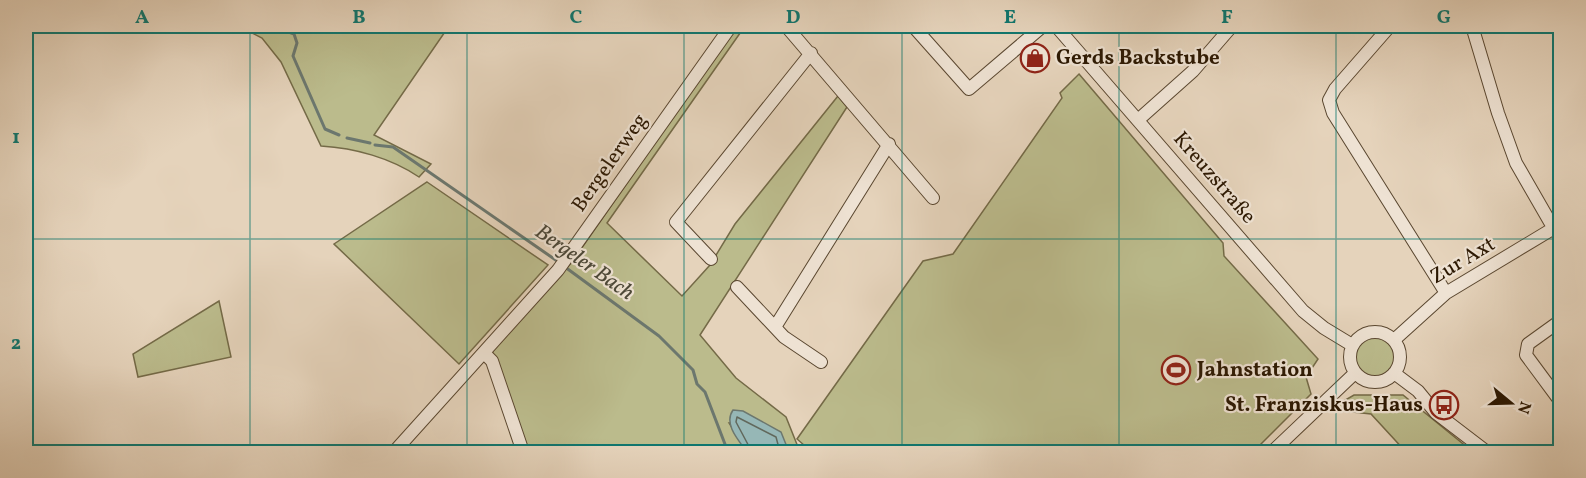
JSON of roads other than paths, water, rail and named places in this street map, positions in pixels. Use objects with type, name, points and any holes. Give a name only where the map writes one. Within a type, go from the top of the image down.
[{"type":"street","name":"Bergelerweg","points":[[394,453],[558,270],[731,26]]},
{"type":"street","points":[[786,26],[933,198]]},
{"type":"street","points":[[913,26],[969,90],[1043,26]]},
{"type":"street","name":"Kreuzstraße","points":[[1056,26],[1303,311],[1324,328],[1352,345]]},
{"type":"street","points":[[1138,120],[1193,71],[1232,26]]},
{"type":"street","points":[[1390,26],[1335,89],[1329,100],[1333,113],[1446,292]]},
{"type":"street","points":[[1472,26],[1498,113],[1516,163],[1557,227]]},
{"type":"street","points":[[711,259],[676,222],[811,53]]},
{"type":"street","points":[[775,327],[889,144]]},
{"type":"street","name":"Zur Axt","points":[[1394,340],[1446,292],[1557,227]]},
{"type":"street","points":[[737,287],[784,337],[821,362]]},
{"type":"street","points":[[1560,321],[1528,344],[1526,355],[1560,401]]},
{"type":"street","points":[[1374,331],[1394,340],[1400,360],[1394,374],[1379,382],[1362,379],[1355,373],[1349,360],[1352,345],[1360,336],[1374,331]]},
{"type":"street","points":[[484,353],[492,361],[523,453]]},
{"type":"street","points":[[1272,453],[1355,373]]},
{"type":"street","points":[[1394,374],[1418,391],[1436,413],[1487,453]]},
{"type":"water","points":[[733,410],[743,411],[781,432],[787,447],[785,452],[747,452],[731,427],[730,415]]},
{"type":"waterway","name":"Bergeler Bach","points":[[273,26],[294,34],[297,43],[293,56],[325,129],[339,135]]},
{"type":"waterway","name":"Bergeler Bach","points":[[347,138],[370,143]]},
{"type":"waterway","name":"Bergeler Bach","points":[[375,145],[393,147],[560,263]]},
{"type":"waterway","name":"Bergeler Bach","points":[[565,267],[659,336],[693,370],[697,384],[705,392],[728,452]]},
{"type":"place","name":"Gerds Backstube","points":[[1035,58]]},
{"type":"place","name":"Jahnstation","points":[[1176,370]]},
{"type":"place","name":"St. Franziskus-Haus","points":[[1444,405]]}]
